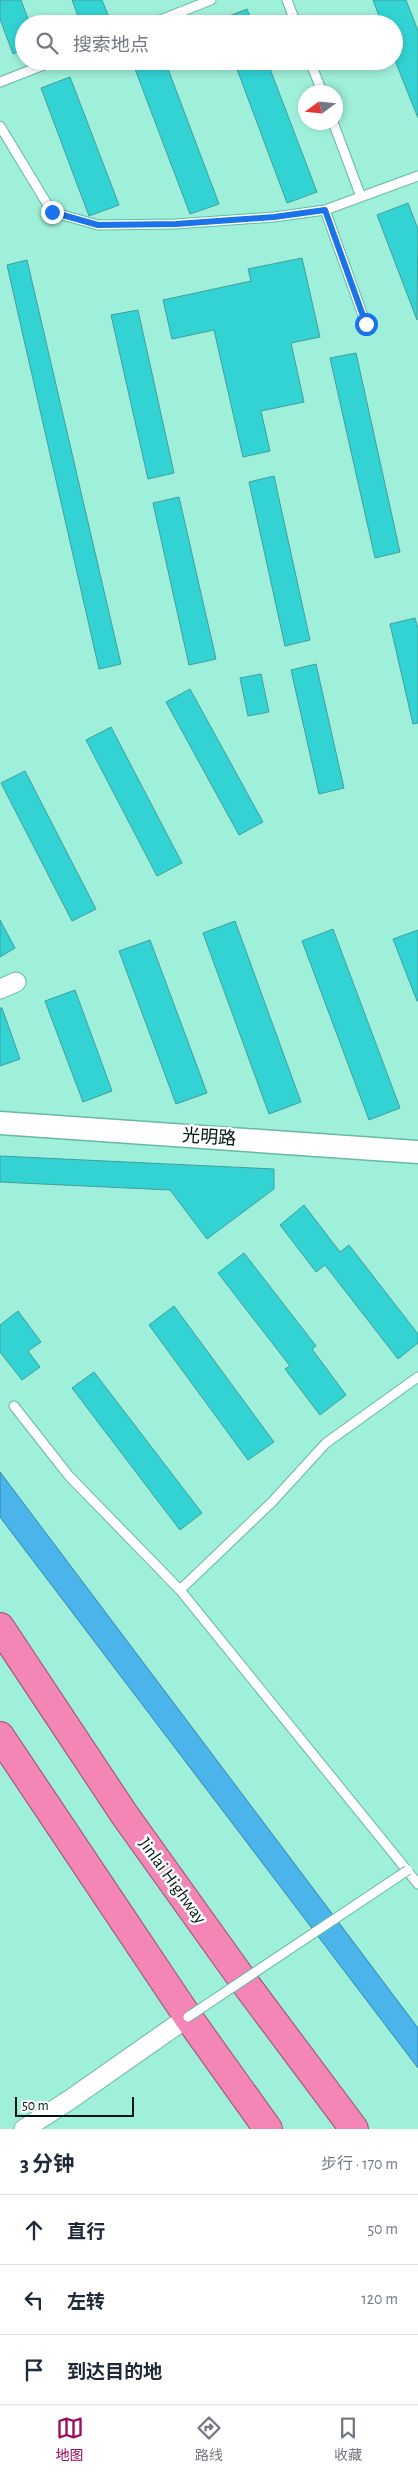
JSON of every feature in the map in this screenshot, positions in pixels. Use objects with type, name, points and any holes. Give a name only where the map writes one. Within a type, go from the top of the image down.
[{"type":"highway","name":"Jinlai Highway","points":[[0,1627],[124,1814],[242,1979],[354,2129]]},
{"type":"highway","points":[[0,1736],[188,2017],[268,2129]]},
{"type":"street","name":"光明路","points":[[0,1123],[418,1152]]},
{"type":"street","points":[[24,2129],[68,2101],[188,2017]]},
{"type":"lane","points":[[173,15],[211,0]]},
{"type":"lane","points":[[287,0],[293,15]]},
{"type":"lane","points":[[0,82],[31,70]]},
{"type":"lane","points":[[313,70],[319,85]]},
{"type":"lane","points":[[0,126],[52,212],[98,225],[176,224],[274,217],[325,210],[418,176]]},
{"type":"lane","points":[[336,130],[361,197]]},
{"type":"lane","points":[[325,210],[366,324]]},
{"type":"lane","points":[[180,1590],[272,1502],[326,1443],[418,1378]]},
{"type":"lane","points":[[14,1406],[69,1476],[180,1590],[418,1884]]},
{"type":"lane","points":[[188,2017],[242,1979],[408,1870]]},
{"type":"water","points":[[0,1472],[418,2028],[418,2068],[0,1517]]},
{"type":"building","points":[[0,0],[21,0],[27,15],[15,15],[15,53],[13,54],[0,19]]},
{"type":"building","points":[[72,0],[102,0],[108,15],[78,15]]},
{"type":"building","points":[[373,0],[406,0],[418,31],[418,118],[399,70],[403,70],[403,15],[379,15]]},
{"type":"building","points":[[247,9],[249,15],[232,15]]},
{"type":"building","points":[[135,70],[168,70],[219,204],[190,214]]},
{"type":"building","points":[[237,70],[270,70],[317,192],[287,203]]},
{"type":"building","points":[[70,77],[119,205],[89,216],[41,88]]},
{"type":"building","points":[[408,203],[418,229],[417,320],[377,215]]},
{"type":"building","points":[[302,258],[320,337],[291,343],[304,402],[261,411],[270,451],[243,457],[214,330],[172,339],[163,300],[251,281],[248,269]]},
{"type":"building","points":[[27,260],[121,664],[99,669],[7,265]]},
{"type":"building","points":[[138,310],[174,473],[148,479],[111,315]]},
{"type":"building","points":[[356,353],[400,552],[375,558],[330,358]]},
{"type":"building","points":[[274,476],[310,640],[285,646],[249,482]]},
{"type":"building","points":[[179,497],[216,659],[189,665],[153,503]]},
{"type":"building","points":[[415,618],[418,629],[418,723],[413,724],[390,624]]},
{"type":"building","points":[[316,664],[344,788],[319,794],[291,670]]},
{"type":"building","points":[[261,674],[269,712],[248,716],[240,678]]},
{"type":"building","points":[[190,689],[263,822],[239,835],[166,702]]},
{"type":"building","points":[[111,727],[182,863],[157,876],[86,740]]},
{"type":"building","points":[[25,771],[96,909],[72,921],[1,783]]},
{"type":"building","points":[[0,920],[15,948],[0,957]]},
{"type":"building","points":[[235,921],[301,1102],[269,1114],[203,933]]},
{"type":"building","points":[[333,929],[400,1108],[369,1120],[302,941]]},
{"type":"building","points":[[418,930],[418,1001],[417,1001],[393,939]]},
{"type":"building","points":[[150,940],[207,1093],[176,1104],[119,951]]},
{"type":"building","points":[[75,990],[112,1091],[83,1102],[45,1001]]},
{"type":"building","points":[[0,1008],[2,1008],[20,1059],[0,1066]]},
{"type":"building","points":[[0,1156],[274,1169],[274,1189],[207,1239],[170,1190],[0,1182]]},
{"type":"building","points":[[304,1205],[340,1252],[349,1245],[418,1334],[418,1343],[398,1359],[325,1265],[316,1272],[280,1225]]},
{"type":"building","points":[[244,1253],[316,1346],[312,1349],[346,1395],[320,1415],[285,1369],[290,1366],[218,1273]]},
{"type":"building","points":[[174,1306],[274,1442],[248,1460],[149,1325]]},
{"type":"building","points":[[18,1311],[41,1342],[28,1351],[40,1367],[22,1380],[0,1352],[0,1325]]},
{"type":"building","points":[[94,1372],[202,1513],[180,1530],[72,1388]]},
{"type":"route","points":[[52,212],[98,225],[176,224],[274,217],[325,210],[366,324]]}]
